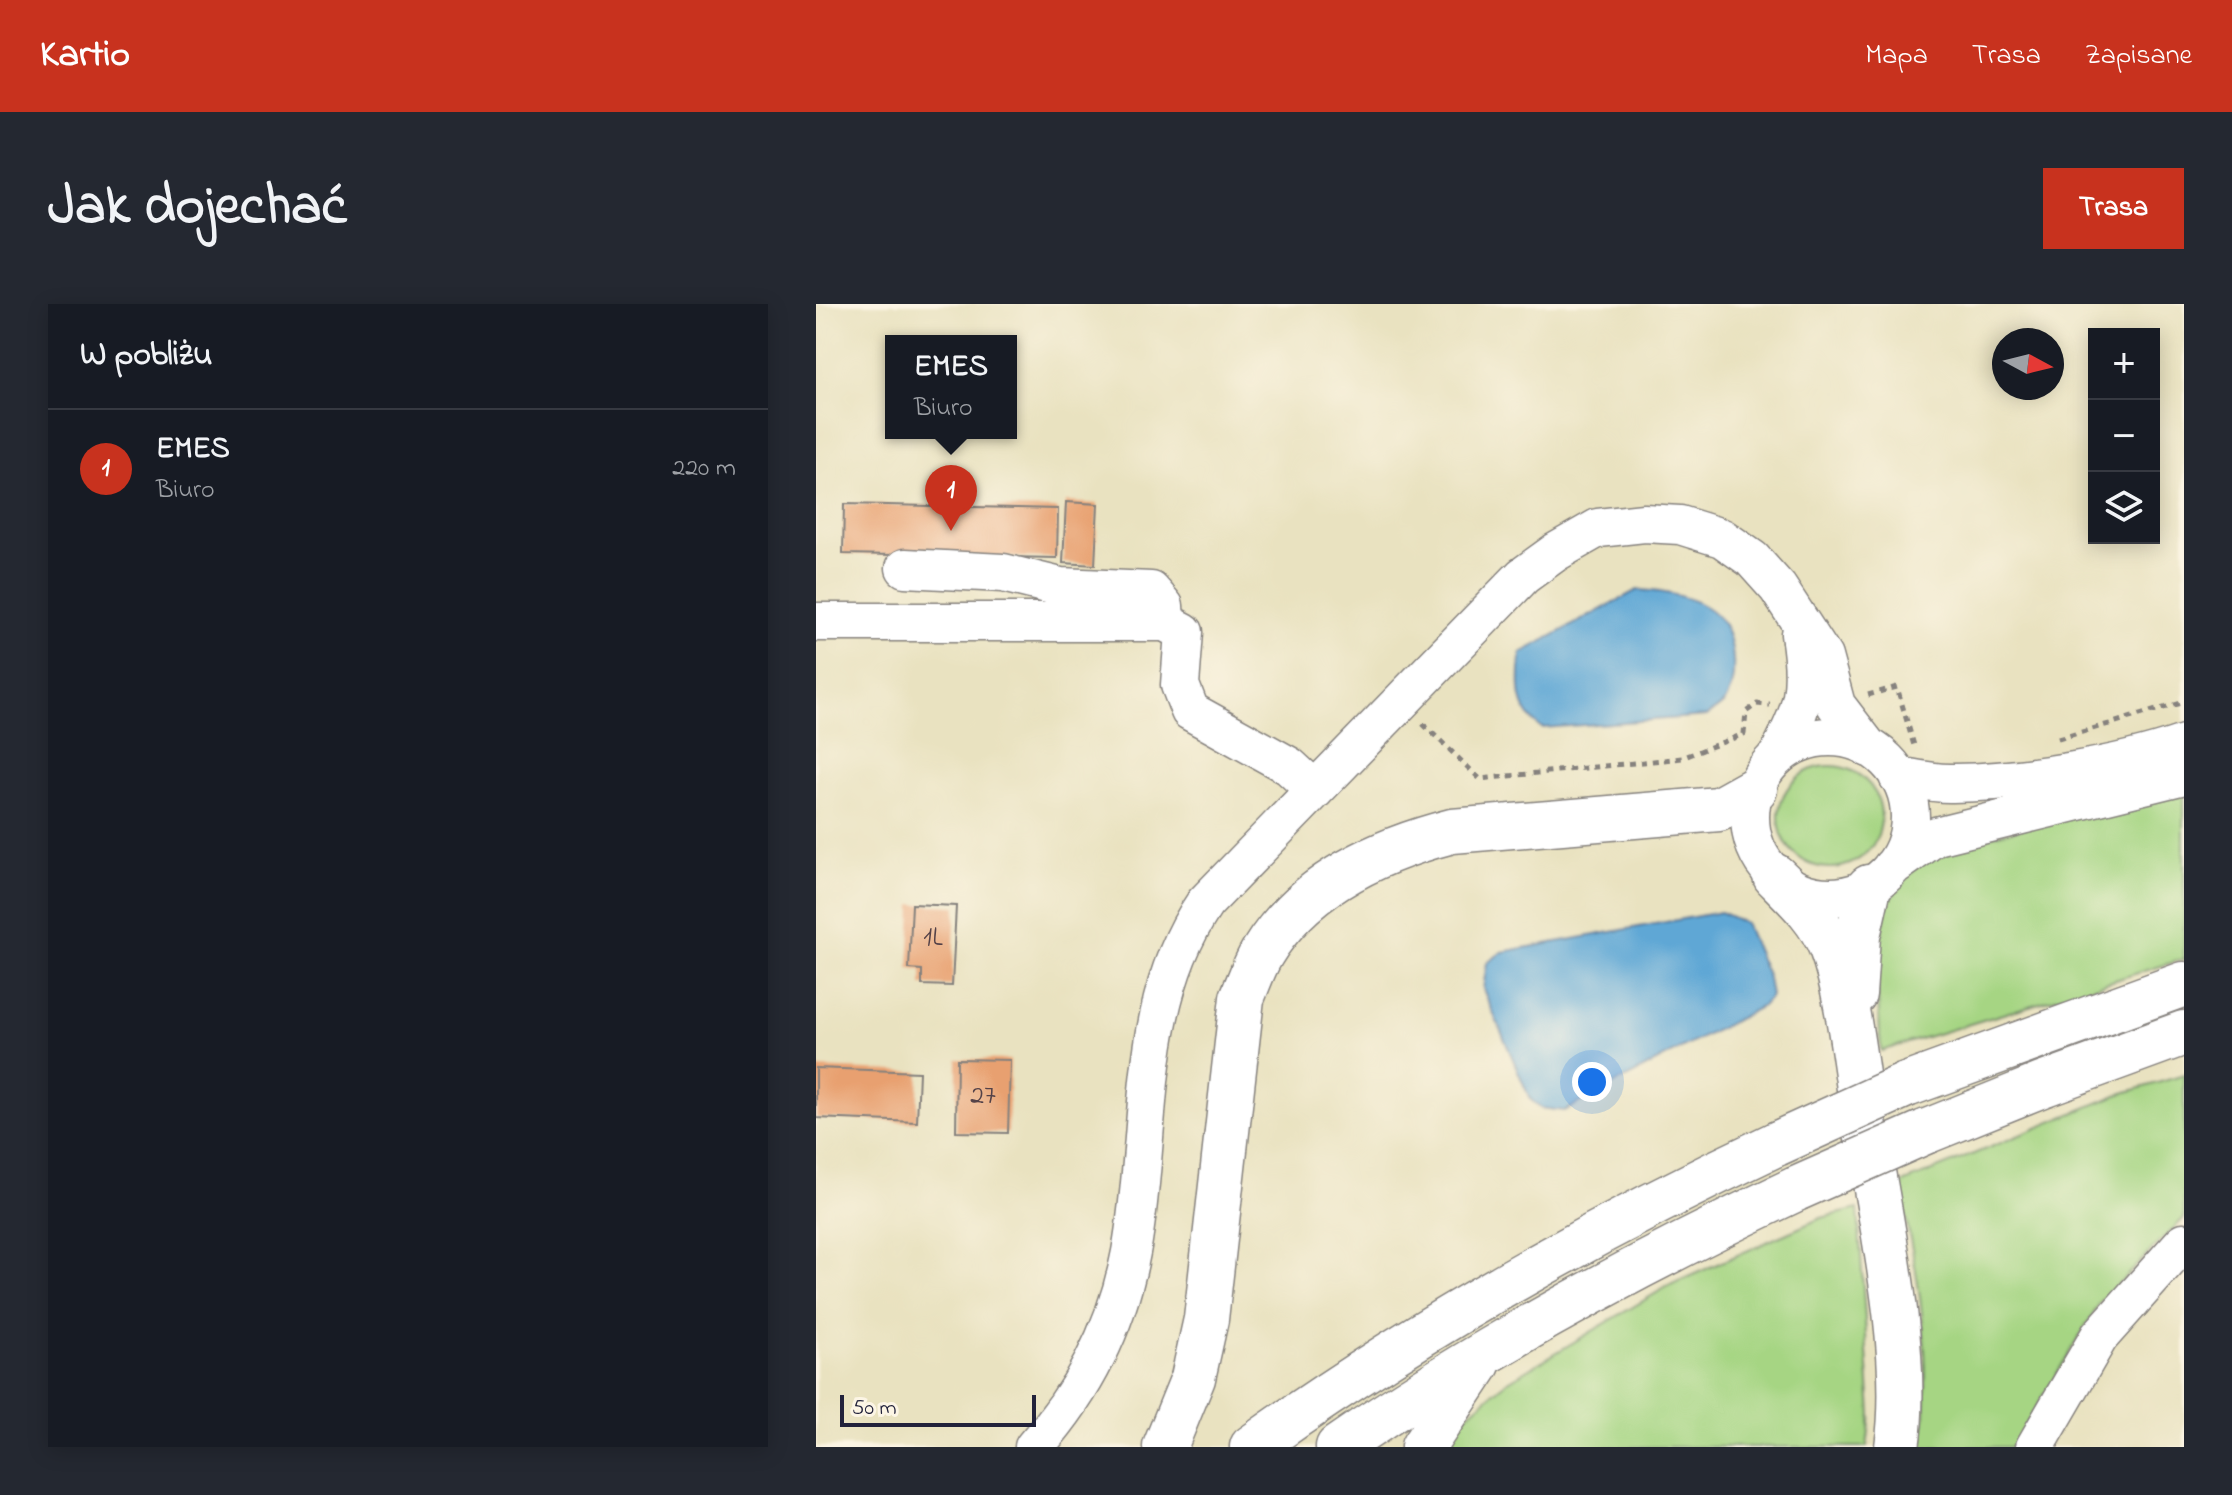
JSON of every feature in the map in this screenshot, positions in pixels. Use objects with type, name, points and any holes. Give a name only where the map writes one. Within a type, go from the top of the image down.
[{"type":"highway","points":[[1165,1447],[1193,1378],[1206,1319],[1242,998],[1262,952],[1289,921],[1315,892],[1380,854],[1414,841],[1452,831],[1719,809],[1766,772]]},
{"type":"highway","points":[[1775,876],[1809,910],[1831,947],[1851,1037],[1890,1289],[1901,1423],[1897,1447]]},
{"type":"highway","points":[[1851,1037],[1858,936],[1880,877]]},
{"type":"highway","points":[[1252,1447],[1435,1325],[1665,1196],[1906,1085],[2184,984]]},
{"type":"highway","points":[[1338,1447],[1486,1352],[1680,1244],[1925,1132],[2184,1033]]},
{"type":"highway","points":[[1423,1447],[1486,1352]]},
{"type":"street","points":[[1034,1447],[1072,1398],[1105,1344],[1131,1253],[1154,1045],[1168,975],[1184,934],[1205,903],[1523,576],[1598,528],[1644,523],[1680,525],[1722,538],[1752,559],[1797,616],[1823,657],[1819,707],[1766,772],[1750,812],[1752,836],[1760,858],[1775,876],[1796,890],[1820,897],[1845,896],[1880,877],[1936,836],[2184,775]]},
{"type":"street","points":[[905,568],[1003,573],[1060,587],[1151,591],[1164,606],[1165,622]]},
{"type":"street","points":[[816,622],[1165,622],[1184,632],[1180,685],[1190,711],[1289,766],[1315,790]]},
{"type":"street","points":[[1819,707],[1898,776],[1907,798],[1910,822],[1904,846],[1880,877]]},
{"type":"street","points":[[1766,772],[1799,743],[1823,738],[1847,739],[1869,748]]},
{"type":"street","points":[[1898,776],[1951,784],[2106,765],[2150,756],[2184,744]]},
{"type":"street","points":[[2035,1447],[2099,1337],[2184,1242]]},
{"type":"path","points":[[1388,715],[1399,723],[1422,723],[1480,779],[1682,758],[1744,734],[1746,712],[1757,704],[1819,707],[1897,687],[1915,751],[1929,750]]},
{"type":"path","points":[[2052,741],[2184,702]]},
{"type":"green space","points":[[1830,766],[1859,774],[1873,788],[1881,817],[1873,846],[1859,860],[1830,868],[1801,860],[1787,846],[1779,817],[1787,788],[1801,774]]},
{"type":"green space","points":[[2184,789],[2184,959],[1881,1051],[1876,964],[1887,905],[1901,882],[1936,849]]},
{"type":"green space","points":[[2184,1075],[2184,1218],[2101,1301],[2012,1447],[1922,1447],[1926,1381],[1922,1315],[1898,1185],[2117,1095]]},
{"type":"green space","points":[[1858,1209],[1871,1414],[1867,1447],[1446,1447],[1457,1424],[1505,1383],[1670,1285],[1821,1218]]},
{"type":"water","points":[[1637,590],[1691,600],[1702,604],[1718,617],[1728,635],[1733,657],[1732,681],[1725,702],[1707,716],[1542,728],[1533,721],[1523,705],[1521,653]]},
{"type":"water","points":[[1720,912],[1745,923],[1768,978],[1771,996],[1762,1006],[1564,1111],[1540,1108],[1530,1099],[1483,989],[1487,963],[1502,952]]},
{"type":"building","points":[[1066,502],[1098,504],[1095,565],[1063,563]]},
{"type":"building","points":[[844,504],[1058,509],[1057,558],[843,554]]},
{"type":"building","points":[[912,904],[956,906],[952,986],[922,985],[922,970],[909,969]]},
{"type":"building","points":[[957,1059],[1010,1060],[1008,1133],[956,1132]]},
{"type":"building","points":[[816,1068],[919,1072],[917,1122],[816,1118]]},
{"type":"place","name":"EMES","points":[[951,531]]}]
